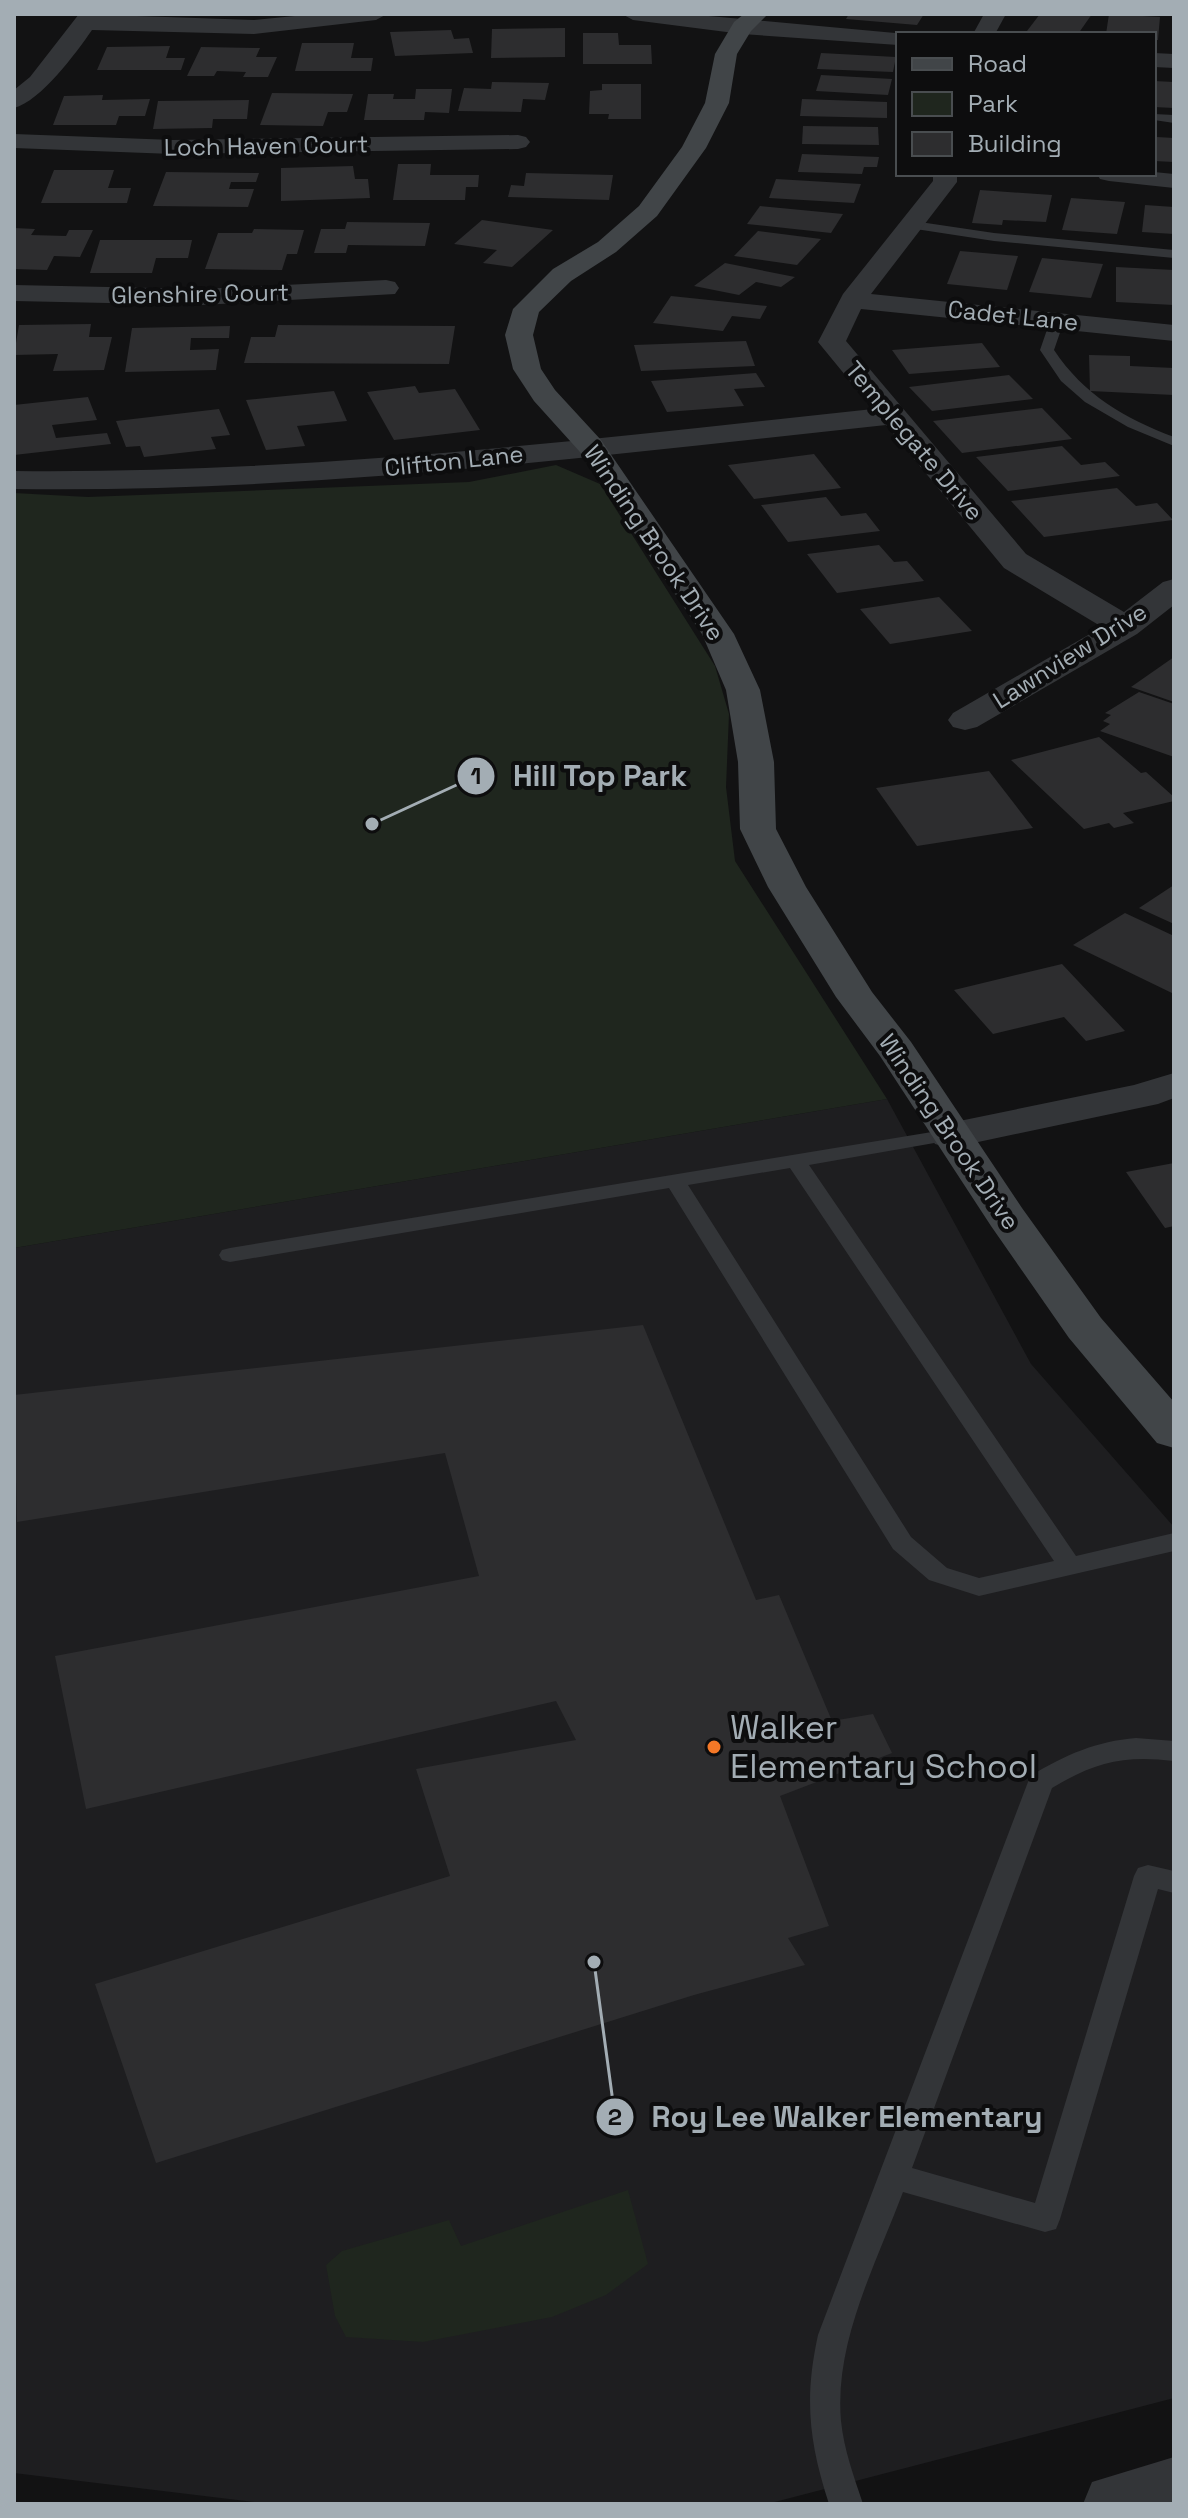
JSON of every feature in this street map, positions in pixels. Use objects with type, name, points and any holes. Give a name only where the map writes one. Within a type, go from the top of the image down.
[{"type":"street","points":[[14,101],[38,82],[87,18],[254,27],[376,14]]},
{"type":"street","points":[[633,14],[750,20],[896,38]]},
{"type":"street","points":[[985,32],[995,14]]},
{"type":"street","name":"Winding Brook Drive","points":[[750,20],[726,54],[717,103],[694,148],[648,211],[618,238],[562,275],[526,309],[519,335],[527,369],[544,395],[591,446],[718,634],[743,690],[756,762],[758,829],[787,887],[856,997],[897,1051],[950,1135],[1085,1328],[1174,1432]]},
{"type":"street","name":"Loch Haven Court","points":[[14,141],[158,147],[518,142]]},
{"type":"street","name":"Templegate Drive","points":[[945,176],[945,182],[913,225],[852,300],[832,342],[1015,561],[1125,627]]},
{"type":"street","points":[[1128,176],[1174,181]]},
{"type":"street","name":"Glenshire Court","points":[[14,293],[202,297],[386,288]]},
{"type":"street","name":"Cadet Lane","points":[[852,300],[1174,333]]},
{"type":"street","name":"Clifton Lane","points":[[14,480],[126,482],[435,466],[591,446],[893,416]]},
{"type":"street","name":"Lawnview Drive","points":[[965,720],[1125,627],[1174,589]]},
{"type":"street","points":[[950,1135],[1143,1095],[1174,1085]]},
{"type":"street","points":[[1116,2504],[1174,2488]]},
{"type":"lane","points":[[913,225],[994,237],[1174,254]]},
{"type":"lane","points":[[1057,321],[1047,350],[1069,382],[1119,415],[1174,442]]},
{"type":"lane","points":[[230,1255],[950,1135]]},
{"type":"lane","points":[[796,1161],[1071,1567]]},
{"type":"lane","points":[[676,1183],[902,1543],[938,1574],[979,1587],[1174,1542]]},
{"type":"lane","points":[[846,2504],[822,2417],[827,2365],[834,2335],[1041,1782],[1077,1759],[1104,1751],[1128,1746],[1174,1751]]},
{"type":"lane","points":[[893,2176],[1045,2219],[1148,1876],[1174,1882]]},
{"type":"shaded area","points":[[887,1099],[1031,1364],[1174,1527],[1174,2398],[767,2504],[270,2504],[14,2473],[14,1248]]},
{"type":"green space","points":[[556,465],[600,484],[715,666],[729,714],[726,787],[735,861],[887,1099],[14,1248],[14,493],[88,497],[469,482]]},
{"type":"green space","points":[[628,2190],[648,2264],[606,2295],[552,2317],[423,2342],[346,2337],[335,2316],[326,2265],[342,2251],[449,2220],[461,2246]]},
{"type":"building","points":[[849,14],[924,14],[917,25],[846,19]]},
{"type":"building","points":[[1040,14],[1092,14],[1079,32],[1027,31]]},
{"type":"building","points":[[1109,14],[1160,17],[1158,40],[1156,32],[1106,32]]},
{"type":"building","points":[[565,28],[565,57],[491,58],[492,29]]},
{"type":"building","points":[[451,30],[454,39],[469,38],[473,53],[395,56],[390,32]]},
{"type":"building","points":[[583,33],[618,33],[619,45],[651,45],[652,64],[583,64]]},
{"type":"building","points":[[302,43],[354,43],[351,58],[373,58],[371,71],[295,71]]},
{"type":"building","points":[[170,46],[166,58],[185,58],[181,70],[97,70],[107,47]]},
{"type":"building","points":[[201,47],[260,48],[256,57],[277,57],[268,77],[243,77],[246,72],[217,71],[214,76],[187,76]]},
{"type":"building","points":[[821,53],[896,57],[893,72],[817,69]]},
{"type":"building","points":[[821,75],[892,79],[888,95],[816,91]]},
{"type":"building","points":[[1156,81],[1174,82],[1174,108],[1156,107]]},
{"type":"building","points":[[492,82],[549,83],[545,100],[523,99],[521,112],[458,111],[464,88],[491,89]]},
{"type":"building","points":[[602,84],[641,84],[641,119],[608,119],[609,114],[589,114],[590,91],[602,90]]},
{"type":"building","points":[[416,89],[452,89],[449,113],[425,112],[424,120],[364,120],[368,94],[394,94],[393,99],[415,99]]},
{"type":"building","points":[[272,93],[353,94],[347,112],[328,112],[323,126],[260,125]]},
{"type":"building","points":[[103,95],[102,100],[150,99],[145,116],[119,116],[116,125],[53,125],[64,96]]},
{"type":"building","points":[[802,99],[887,102],[887,118],[800,116]]},
{"type":"building","points":[[249,100],[247,119],[213,119],[212,128],[153,129],[158,101]]},
{"type":"building","points":[[803,126],[878,127],[879,145],[802,144]]},
{"type":"building","points":[[1157,137],[1174,138],[1174,162],[1156,161]]},
{"type":"building","points":[[802,154],[879,157],[877,167],[864,167],[862,174],[798,172]]},
{"type":"building","points":[[398,164],[431,164],[430,175],[479,175],[478,187],[466,187],[465,200],[393,200]]},
{"type":"building","points":[[353,166],[355,179],[368,179],[370,198],[281,201],[281,168]]},
{"type":"building","points":[[54,170],[114,170],[108,188],[131,188],[127,203],[41,203]]},
{"type":"building","points":[[166,172],[259,173],[256,182],[231,182],[229,189],[254,189],[248,207],[153,206]]},
{"type":"building","points":[[526,173],[613,175],[609,200],[508,197],[511,185],[524,186]]},
{"type":"building","points":[[776,179],[861,184],[854,203],[769,198]]},
{"type":"building","points":[[980,190],[1052,195],[1046,222],[1003,220],[1002,225],[972,223]]},
{"type":"building","points":[[1071,198],[1125,202],[1117,234],[1062,230]]},
{"type":"building","points":[[1145,205],[1174,207],[1174,234],[1142,232]]},
{"type":"building","points":[[760,206],[843,214],[831,233],[747,224]]},
{"type":"building","points":[[482,220],[553,230],[512,267],[483,263],[497,250],[454,244]]},
{"type":"building","points":[[347,222],[430,223],[425,246],[348,245],[346,253],[314,253],[321,229],[345,229]]},
{"type":"building","points":[[14,228],[35,229],[31,235],[66,236],[69,230],[93,230],[80,257],[54,256],[47,270],[14,269]]},
{"type":"building","points":[[254,229],[304,230],[297,254],[287,254],[282,270],[205,269],[218,233],[252,233]]},
{"type":"building","points":[[758,231],[821,239],[797,265],[734,256]]},
{"type":"building","points":[[100,240],[192,240],[188,258],[156,258],[152,273],[90,273]]},
{"type":"building","points":[[960,251],[1018,256],[1007,290],[947,284]]},
{"type":"building","points":[[1042,258],[1103,264],[1091,298],[1029,292]]},
{"type":"building","points":[[725,263],[795,277],[781,287],[756,282],[739,295],[694,286]]},
{"type":"building","points":[[1116,267],[1174,270],[1174,305],[1116,302]]},
{"type":"building","points":[[671,296],[767,306],[760,319],[732,316],[723,331],[653,323]]},
{"type":"building","points":[[91,324],[89,337],[112,337],[104,370],[53,371],[58,354],[14,355],[19,325]]},
{"type":"building","points":[[278,325],[455,326],[449,364],[244,363],[251,337],[275,337]]},
{"type":"building","points":[[230,326],[229,338],[191,338],[190,350],[219,349],[216,370],[125,372],[132,328]]},
{"type":"building","points":[[746,341],[755,366],[641,371],[634,345]]},
{"type":"building","points":[[982,343],[1000,367],[909,374],[892,350]]},
{"type":"building","points":[[1089,355],[1130,356],[1130,366],[1174,368],[1174,395],[1090,391]]},
{"type":"building","points":[[756,373],[765,387],[734,389],[744,406],[667,412],[651,381]]},
{"type":"building","points":[[1009,375],[1033,399],[932,411],[909,387]]},
{"type":"building","points":[[415,386],[419,393],[455,389],[480,430],[394,440],[367,392]]},
{"type":"building","points":[[334,391],[347,421],[297,426],[305,446],[266,450],[246,400]]},
{"type":"building","points":[[88,397],[97,420],[52,425],[56,438],[107,433],[111,444],[14,455],[14,405]]},
{"type":"building","points":[[1042,408],[1072,439],[962,453],[933,421]]},
{"type":"building","points":[[219,409],[230,435],[211,437],[216,449],[144,457],[140,446],[126,447],[116,421]]},
{"type":"building","points":[[1062,446],[1081,465],[1105,462],[1120,476],[1008,491],[976,457]]},
{"type":"building","points":[[814,454],[841,488],[754,499],[728,465]]},
{"type":"building","points":[[1117,488],[1136,506],[1157,503],[1173,520],[1044,537],[1011,501]]},
{"type":"building","points":[[826,497],[841,516],[866,513],[880,531],[788,542],[761,505]]},
{"type":"building","points":[[879,545],[894,562],[907,561],[924,581],[837,593],[807,554]]},
{"type":"building","points":[[939,597],[972,631],[890,644],[860,609]]},
{"type":"building","points":[[1174,657],[1174,702],[1131,687]]},
{"type":"building","points":[[1139,692],[1174,704],[1174,757],[1100,731],[1110,724],[1103,721],[1111,715],[1105,713]]},
{"type":"building","points":[[1099,737],[1141,773],[1146,772],[1174,797],[1174,801],[1123,813],[1134,823],[1114,828],[1109,823],[1084,829],[1011,760]]},
{"type":"building","points":[[989,771],[1033,828],[917,846],[876,788]]},
{"type":"building","points":[[1174,885],[1174,924],[1139,908]]},
{"type":"building","points":[[1125,913],[1174,936],[1174,994],[1073,945]]},
{"type":"building","points":[[1062,964],[1125,1031],[1086,1041],[1064,1017],[993,1034],[954,990]]},
{"type":"building","points":[[1174,1163],[1174,1226],[1165,1228],[1126,1172]]},
{"type":"building","name":"Walker Elementary School","points":[[643,1325],[756,1600],[779,1595],[832,1721],[873,1714],[892,1753],[780,1796],[829,1926],[788,1938],[805,1965],[694,1995],[156,2163],[95,1984],[450,1876],[416,1769],[576,1740],[556,1701],[86,1809],[55,1656],[479,1576],[445,1453],[17,1522],[14,1395]]},
{"type":"place","name":"Hill Top Park","points":[[372,824]]},
{"type":"place","name":"Walker Elementary School","points":[[714,1747]]},
{"type":"place","name":"Roy Lee Walker Elementary","points":[[594,1962]]}]
